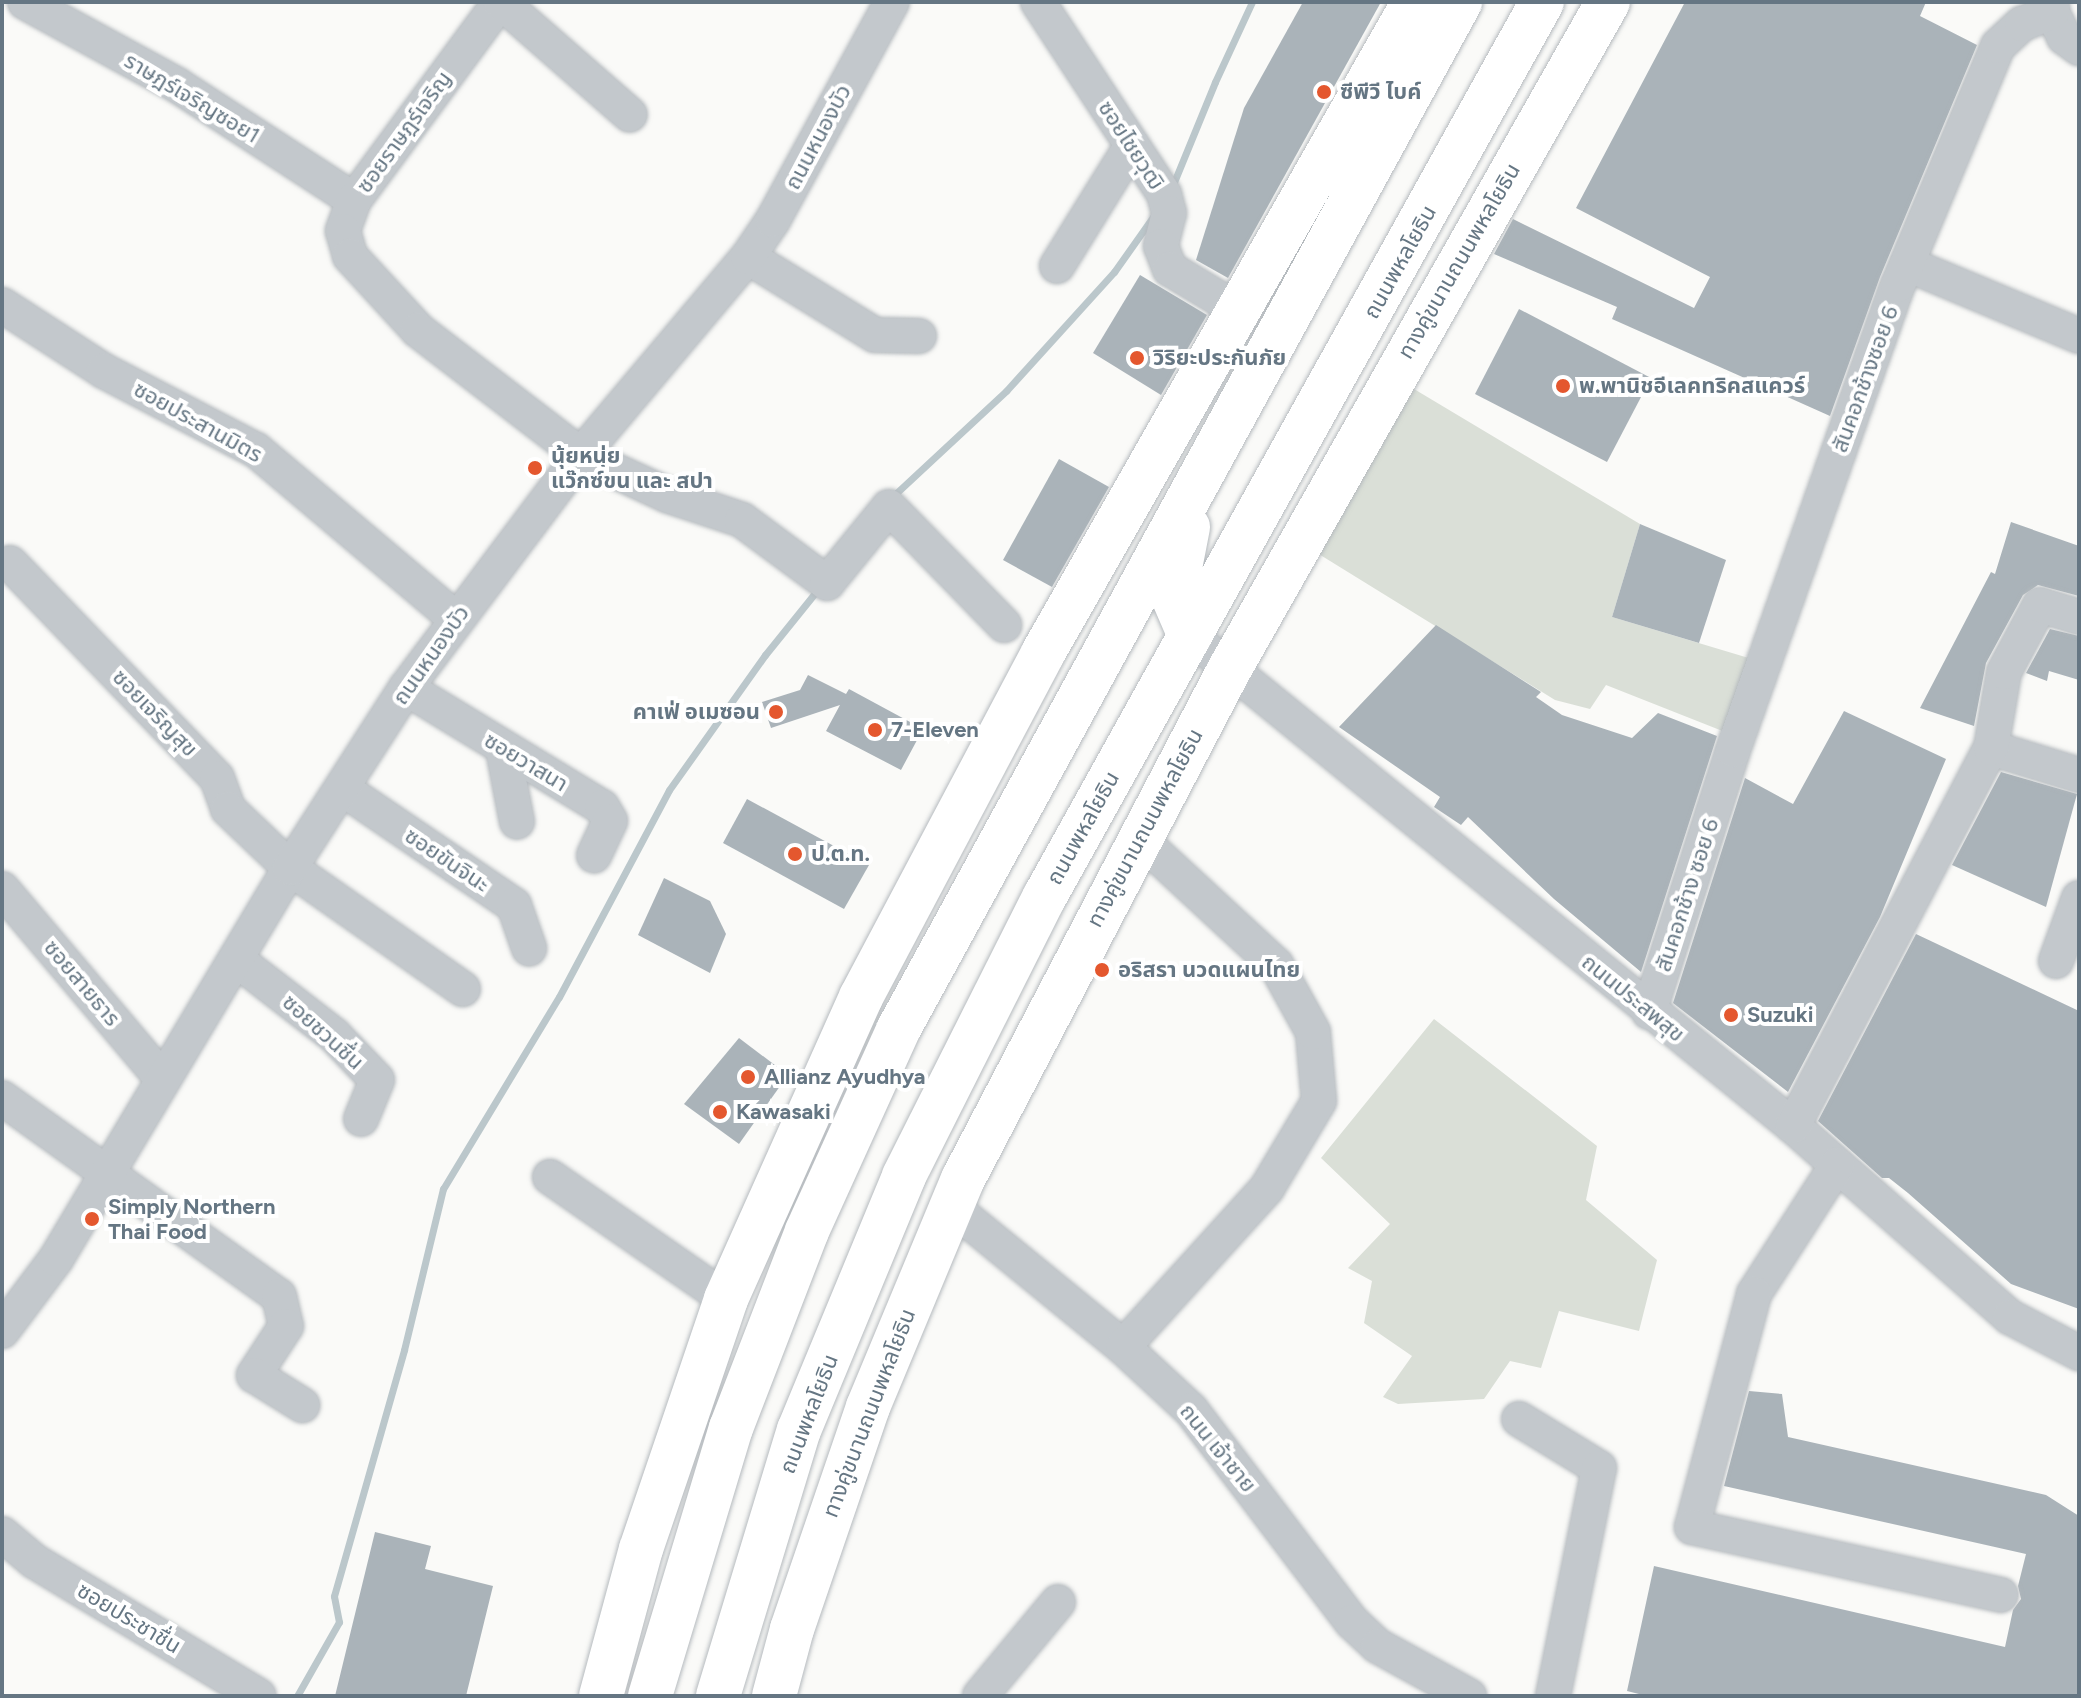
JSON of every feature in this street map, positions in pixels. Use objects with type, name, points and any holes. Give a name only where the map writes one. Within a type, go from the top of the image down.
[{"type":"main road","points":[[601,1696],[641,1549],[726,1299],[861,997],[1043,653],[1414,2]]},
{"type":"main road","points":[[650,1696],[731,1428],[807,1231],[898,1030],[1460,2]]},
{"type":"main road","name":"ถนนพหลโยธิน","points":[[718,1696],[799,1430],[904,1176],[1045,896],[1451,171],[1542,2]]},
{"type":"main road","name":"ทางคู่ขนานถนนพหลโยธิน","points":[[774,1696],[792,1629],[868,1407],[958,1193],[1139,838],[1229,670],[1433,305],[1608,2]]},
{"type":"main road","points":[[1433,305],[1451,171]]},
{"type":"main road","points":[[1262,366],[1274,251]]},
{"type":"main road","points":[[1068,715],[1140,642],[1190,636],[1174,599],[1197,486]]},
{"type":"main road","points":[[854,1130],[861,997]]},
{"type":"main road","points":[[879,1237],[958,1193]]},
{"type":"main road","points":[[618,1696],[671,1619]]},
{"type":"street","name":"ราษฎร์เจริญซอย1","points":[[25,2],[177,85],[354,200]]},
{"type":"street","name":"ถนนหนองบัว","points":[[2,1331],[56,1259],[290,868],[406,688],[455,618],[581,455],[748,257],[773,220],[892,2]]},
{"type":"street","name":"ซอยไชยวุฒิ","points":[[1038,2],[1164,194],[1169,213],[1161,246],[1170,269],[1240,311]]},
{"type":"street","name":"ซอยราษฎร์เจริญ","points":[[490,5],[354,200],[343,231],[350,256],[418,330],[581,455],[667,495],[742,520],[827,583],[889,507],[1004,625]]},
{"type":"street","points":[[490,5],[630,115]]},
{"type":"street","points":[[2052,7],[2064,37],[2079,48]]},
{"type":"street","name":"สันคอกช้างซอย 6","points":[[1724,777],[1907,264],[1998,46],[2022,24],[2052,7]]},
{"type":"street","points":[[1057,266],[1132,145]]},
{"type":"street","points":[[748,257],[875,335],[919,336]]},
{"type":"street","points":[[1907,264],[2079,336]]},
{"type":"street","name":"ซอยประสานมิตร","points":[[2,305],[104,371],[256,450],[455,618]]},
{"type":"street","name":"ซอยเจริญสุข","points":[[10,563],[217,778],[228,809],[290,868],[463,989]]},
{"type":"street","points":[[1793,1126],[1991,748],[2004,672],[2040,605],[2079,617]]},
{"type":"street","name":"ถนนประสพสุข","points":[[1190,636],[1793,1126],[2010,1317],[2079,1353]]},
{"type":"street","name":"ซอยวาสนา","points":[[406,688],[602,807],[610,821],[594,855]]},
{"type":"street","points":[[1991,748],[2079,775]]},
{"type":"street","points":[[503,749],[517,822]]},
{"type":"street","name":"สันคอกช้าง ซอย 6","points":[[1649,1012],[1724,777]]},
{"type":"street","name":"ซอยขันจินะ","points":[[343,789],[514,905],[529,948]]},
{"type":"street","points":[[1123,1347],[1267,1188],[1319,1101],[1313,1032],[1276,965],[1139,838]]},
{"type":"street","name":"ซอยสายธาร","points":[[2,889],[162,1078]]},
{"type":"street","points":[[2056,961],[2079,898]]},
{"type":"street","name":"ซอยชวนชื่น","points":[[237,960],[334,1035],[377,1080],[361,1119]]},
{"type":"street","points":[[2,1098],[279,1296],[286,1326],[254,1375],[302,1405]]},
{"type":"street","points":[[1837,1165],[1754,1294],[1692,1527],[2001,1595]]},
{"type":"street","points":[[550,1177],[726,1299]]},
{"type":"street","name":"ถนน เจ้าชาย","points":[[958,1193],[1191,1410],[1352,1622],[1378,1646],[1469,1696]]},
{"type":"street","points":[[1519,1419],[1599,1468],[1553,1696]]},
{"type":"street","name":"ซอยประชาชื่น","points":[[2,1534],[34,1561],[259,1696]]},
{"type":"street","points":[[980,1696],[1058,1602]]},
{"type":"shaded area","points":[[1409,386],[1640,524],[1612,617],[1752,659],[1725,732],[1606,685],[1590,709],[1555,700],[1309,548]]},
{"type":"shaded area","points":[[1434,1019],[1597,1146],[1586,1200],[1657,1260],[1639,1331],[1559,1311],[1541,1368],[1510,1361],[1484,1399],[1398,1404],[1383,1397],[1412,1356],[1364,1323],[1372,1281],[1348,1268],[1390,1224],[1321,1158]]},
{"type":"building","points":[[1303,2],[1381,2],[1228,278],[1196,260],[1244,108]]},
{"type":"building","points":[[1685,2],[1926,2],[1920,16],[1977,45],[1880,277],[1830,416],[1612,319],[1617,307],[1494,254],[1513,219],[1694,308],[1710,277],[1576,208]]},
{"type":"building","points":[[1140,275],[1207,315],[1161,395],[1093,353]]},
{"type":"building","name":"พ.พานิชอีเลคทริคสแควร์","points":[[1519,309],[1651,378],[1607,462],[1475,394]]},
{"type":"building","points":[[1059,459],[1109,487],[1052,587],[1003,560]]},
{"type":"building","points":[[2011,522],[2079,546],[2079,596],[2038,585],[2023,595],[1986,663],[1974,726],[1920,708],[1991,572],[1995,574]]},
{"type":"building","points":[[1640,524],[1726,560],[1699,643],[1612,617]]},
{"type":"building","points":[[1436,625],[1541,692],[1536,697],[1562,715],[1632,738],[1658,713],[1717,736],[1641,972],[1554,899],[1468,817],[1461,825],[1434,807],[1440,797],[1339,727]]},
{"type":"building","points":[[2050,629],[2079,636],[2079,680],[2049,671],[2047,681],[2026,673]]},
{"type":"building","name":"7-Eleven","points":[[808,675],[846,694],[849,689],[923,729],[901,770],[826,731],[840,705],[771,728],[762,702],[800,690]]},
{"type":"building","points":[[1844,711],[1946,759],[1880,917],[1788,1092],[1673,1003],[1745,778],[1793,804]]},
{"type":"building","points":[[2001,772],[2077,794],[2046,907],[1952,865]]},
{"type":"building","name":"ป.ต.ท.","points":[[747,799],[869,865],[844,909],[723,843]]},
{"type":"building","points":[[664,878],[710,901],[726,934],[710,973],[638,935]]},
{"type":"building","points":[[1916,934],[2079,1011],[2079,1309],[2011,1284],[1908,1193],[1889,1178],[1882,1178],[1818,1121]]},
{"type":"building","points":[[739,1038],[788,1075],[739,1144],[684,1104]]},
{"type":"building","points":[[1749,1391],[1782,1394],[1788,1437],[2046,1495],[2079,1516],[2079,1696],[1647,1696],[1627,1691],[1654,1566],[2005,1647],[2013,1610],[2021,1599],[2018,1586],[2026,1554],[1724,1486]]},
{"type":"building","points":[[375,1532],[431,1546],[425,1569],[493,1586],[466,1696],[335,1696]]},
{"type":"waterway","points":[[1172,187],[1252,2]]},
{"type":"waterway","points":[[892,497],[1006,391],[1114,272],[1153,217]]},
{"type":"waterway","points":[[297,1696],[339,1622],[334,1596],[404,1350],[443,1189],[559,997],[669,790],[765,655],[819,588]]},
{"type":"place","name":"ซีพีวี ไบค์","points":[[1324,92]]},
{"type":"place","name":"วิริยะประกันภัย","points":[[1137,358]]},
{"type":"place","name":"พ.พานิชอีเลคทริคสแควร์","points":[[1563,386]]},
{"type":"place","name":"นุ้ยหนุ่ย แว๊กซ์ขน และ สปา","points":[[535,468]]},
{"type":"place","name":"คาเฟ่ อเมซอน","points":[[776,712]]},
{"type":"place","name":"7-Eleven","points":[[875,730]]},
{"type":"place","name":"ป.ต.ท.","points":[[795,854]]},
{"type":"place","name":"อริสรา นวดแผนไทย","points":[[1102,970]]},
{"type":"place","name":"Suzuki","points":[[1731,1015]]},
{"type":"place","name":"Allianz Ayudhya","points":[[748,1077]]},
{"type":"place","name":"Kawasaki","points":[[720,1112]]},
{"type":"place","name":"Simply Northern Thai Food","points":[[92,1219]]}]
